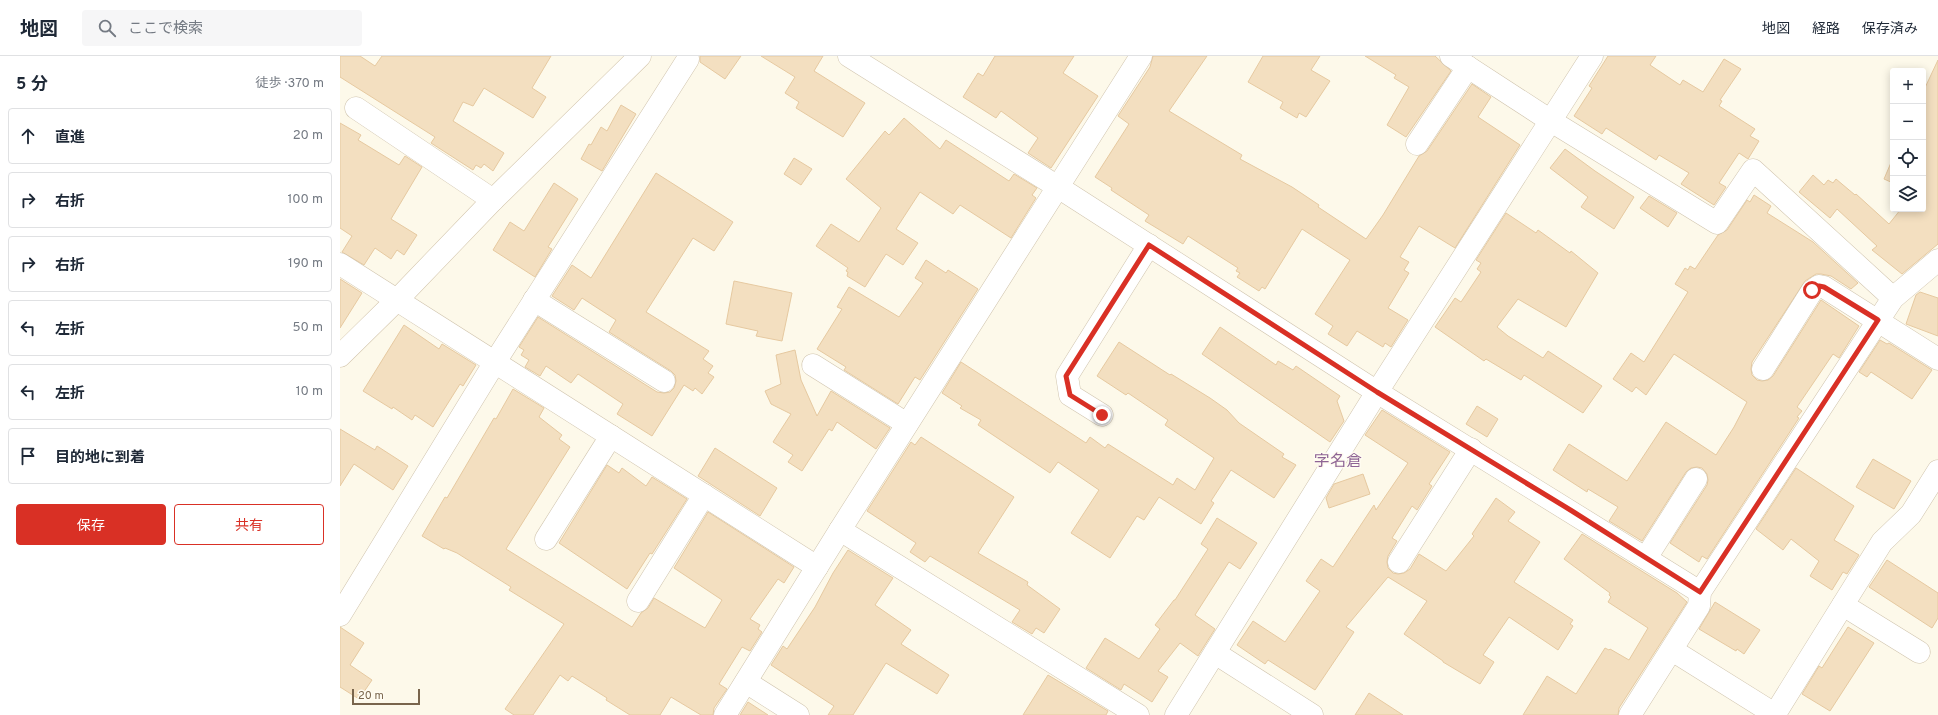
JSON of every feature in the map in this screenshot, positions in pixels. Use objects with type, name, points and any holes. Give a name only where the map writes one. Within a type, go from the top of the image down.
[{"type":"street","points":[[340,356],[396,301],[493,200],[640,56]]},
{"type":"street","points":[[849,56],[1058,187],[1377,392],[1700,592]]},
{"type":"street","points":[[725,715],[840,530],[1141,56]]},
{"type":"street","points":[[1176,715],[1377,392],[1592,56]]},
{"type":"street","points":[[340,615],[495,362],[688,59]]},
{"type":"street","points":[[1418,144],[1459,61],[1551,121],[1717,223],[1753,170],[1893,298]]},
{"type":"street","points":[[356,108],[493,200]]},
{"type":"street","points":[[1102,415],[1070,395],[1066,376],[1149,245]]},
{"type":"street","points":[[1630,715],[1699,606],[1700,592],[1878,320],[1893,298],[1938,260]]},
{"type":"street","points":[[340,264],[396,301],[495,362],[817,567]]},
{"type":"street","points":[[1763,369],[1815,288],[1819,286],[1824,287],[1878,320],[1938,359]]},
{"type":"street","points":[[534,300],[664,381]]},
{"type":"street","points":[[813,365],[907,424]]},
{"type":"street","points":[[546,539],[611,436]]},
{"type":"street","points":[[1399,562],[1472,450]]},
{"type":"street","points":[[1672,650],[1776,715],[1882,542],[1911,514],[1938,471]]},
{"type":"street","points":[[1646,558],[1696,479]]},
{"type":"street","points":[[638,601],[704,495]]},
{"type":"street","points":[[840,530],[1138,715]]},
{"type":"street","points":[[1843,605],[1918,652]]},
{"type":"street","points":[[1215,652],[1312,715]]},
{"type":"street","points":[[746,682],[798,715]]},
{"type":"building","points":[[340,56],[360,56],[375,66],[382,56],[551,56],[532,88],[546,97],[533,118],[484,88],[473,106],[463,102],[453,121],[504,153],[493,171],[484,164],[481,168],[476,165],[473,170],[431,143],[435,137],[340,77]]},
{"type":"building","points":[[700,56],[741,56],[725,79],[700,62]]},
{"type":"building","points":[[761,56],[823,56],[814,71],[865,103],[843,137],[796,108],[799,102],[785,93],[795,77]]},
{"type":"building","points":[[995,56],[1074,56],[1063,73],[1098,96],[1051,168],[1028,153],[1038,138],[1001,111],[996,118],[963,97],[978,73],[983,76]]},
{"type":"building","points":[[1153,56],[1207,56],[1169,111],[1242,155],[1240,159],[1292,187],[1319,205],[1318,207],[1366,239],[1383,215],[1419,156],[1427,151],[1472,84],[1491,97],[1478,117],[1520,145],[1455,248],[1419,226],[1400,257],[1409,262],[1404,270],[1409,273],[1388,308],[1408,320],[1391,347],[1385,343],[1383,347],[1357,331],[1347,346],[1328,334],[1333,326],[1315,314],[1350,260],[1302,229],[1265,289],[1262,287],[1259,291],[1237,277],[1240,273],[1236,271],[1238,268],[1188,236],[1183,244],[1145,221],[1149,215],[1111,190],[1112,188],[1095,177],[1129,124],[1118,116],[1150,67]]},
{"type":"building","points":[[1263,56],[1320,56],[1311,70],[1330,81],[1306,117],[1299,113],[1297,118],[1280,108],[1283,102],[1248,82]]},
{"type":"building","points":[[1365,56],[1435,56],[1451,71],[1406,137],[1387,125],[1409,87],[1394,78],[1396,75]]},
{"type":"building","points":[[1608,56],[1656,56],[1650,65],[1680,85],[1683,80],[1703,92],[1724,59],[1741,69],[1720,100],[1722,101],[1719,106],[1755,129],[1750,136],[1759,141],[1748,159],[1739,153],[1719,183],[1726,187],[1714,205],[1681,184],[1689,173],[1659,155],[1656,160],[1606,128],[1602,134],[1574,116],[1592,88],[1589,86]]},
{"type":"building","points":[[1938,60],[1938,244],[1902,274],[1872,250],[1877,246],[1837,209],[1830,218],[1799,192],[1813,175],[1824,185],[1828,180],[1833,183],[1836,179],[1855,195],[1856,194],[1889,224],[1899,212],[1926,212],[1926,86]]},
{"type":"building","points":[[621,105],[636,114],[602,171],[581,159],[601,127],[607,131]]},
{"type":"building","points":[[904,118],[940,149],[946,140],[1009,181],[1014,174],[1037,188],[1032,195],[1036,198],[1011,238],[960,205],[953,214],[920,192],[896,229],[918,243],[903,265],[886,254],[865,287],[847,276],[848,272],[846,271],[848,268],[816,246],[831,224],[859,242],[881,208],[846,179],[885,131],[889,135]]},
{"type":"building","points":[[340,123],[361,135],[358,140],[399,165],[405,156],[422,167],[391,219],[417,235],[404,255],[397,250],[391,259],[375,248],[364,265],[342,252],[352,236],[340,228]]},
{"type":"building","points":[[1565,149],[1634,197],[1614,229],[1581,207],[1588,197],[1550,168]]},
{"type":"building","points":[[794,158],[812,169],[801,185],[784,174]]},
{"type":"building","points":[[1890,165],[1890,182],[1884,179]]},
{"type":"building","points":[[656,173],[733,222],[714,251],[693,238],[646,312],[709,351],[703,359],[713,366],[708,373],[714,377],[702,394],[695,388],[693,391],[684,385],[652,436],[617,414],[623,404],[578,374],[571,383],[546,366],[540,376],[525,367],[529,360],[521,355],[524,350],[519,347],[538,317],[657,392],[670,392],[674,388],[676,381],[675,375],[671,371],[609,332],[616,320],[582,298],[574,310],[552,296],[572,265],[591,278]]},
{"type":"building","points":[[554,183],[578,199],[548,247],[552,249],[535,277],[493,250],[510,222],[524,231]]},
{"type":"building","points":[[1754,195],[1771,206],[1767,213],[1813,242],[1858,283],[1851,289],[1831,276],[1821,274],[1816,274],[1805,281],[1752,362],[1752,375],[1757,380],[1762,381],[1768,380],[1773,376],[1821,300],[1859,326],[1839,358],[1833,354],[1797,407],[1802,411],[1797,417],[1799,418],[1707,559],[1702,556],[1699,562],[1670,543],[1707,485],[1707,474],[1702,468],[1691,468],[1686,472],[1642,541],[1609,521],[1618,507],[1588,489],[1587,492],[1553,470],[1569,444],[1627,481],[1666,422],[1716,455],[1734,427],[1747,402],[1674,354],[1646,395],[1636,387],[1632,392],[1613,379],[1631,353],[1644,362],[1688,292],[1675,284],[1685,268],[1688,270],[1690,266],[1695,269],[1718,235],[1727,230],[1747,200],[1750,202]]},
{"type":"building","points":[[1649,196],[1677,213],[1668,227],[1640,208]]},
{"type":"building","points":[[1506,213],[1536,233],[1538,230],[1570,253],[1571,251],[1598,273],[1566,327],[1518,299],[1497,327],[1508,336],[1543,358],[1548,351],[1602,386],[1583,413],[1524,375],[1521,380],[1486,359],[1484,361],[1435,327],[1455,298],[1461,302],[1481,272],[1477,269],[1481,263],[1476,260]]},
{"type":"building","points":[[926,260],[946,273],[948,270],[978,289],[920,380],[915,377],[898,404],[844,370],[846,367],[817,349],[842,309],[837,307],[849,287],[899,317],[923,283],[915,278]]},
{"type":"building","points":[[340,279],[362,293],[340,328]]},
{"type":"building","points":[[734,281],[792,293],[782,341],[756,336],[758,331],[726,324]]},
{"type":"building","points":[[1920,292],[1938,298],[1938,336],[1906,324],[1916,295]]},
{"type":"building","points":[[404,325],[439,349],[442,344],[476,365],[463,386],[460,384],[433,427],[415,415],[412,420],[393,407],[392,409],[363,391]]},
{"type":"building","points":[[1220,327],[1276,365],[1278,361],[1293,370],[1296,366],[1340,396],[1337,401],[1344,421],[1330,442],[1202,354]]},
{"type":"building","points":[[1880,340],[1887,344],[1889,343],[1932,370],[1912,399],[1871,372],[1867,377],[1859,372]]},
{"type":"building","points":[[1119,342],[1170,375],[1171,374],[1210,398],[1227,410],[1239,423],[1284,454],[1282,457],[1296,465],[1274,498],[1231,470],[1211,501],[1214,503],[1201,524],[1159,497],[1144,520],[1137,516],[1110,558],[1071,533],[1099,490],[1058,462],[1050,473],[978,425],[981,420],[960,408],[962,406],[942,393],[961,362],[1086,443],[1090,437],[1105,448],[1108,444],[1173,485],[1177,478],[1195,490],[1214,458],[1165,425],[1168,420],[1128,393],[1126,395],[1097,376]]},
{"type":"building","points":[[795,350],[801,380],[817,416],[831,391],[890,428],[876,449],[837,422],[832,431],[829,429],[802,471],[788,462],[793,455],[773,442],[791,414],[771,404],[765,391],[781,384],[776,355]]},
{"type":"building","points":[[513,389],[544,408],[539,417],[562,435],[559,439],[570,447],[506,549],[632,627],[641,613],[648,608],[654,598],[705,628],[722,600],[674,568],[708,512],[794,567],[784,583],[778,579],[750,619],[760,625],[758,629],[762,632],[750,651],[742,647],[719,684],[727,689],[714,708],[713,715],[701,715],[671,697],[660,715],[630,715],[606,700],[607,698],[572,676],[568,681],[560,675],[533,715],[514,715],[505,709],[564,624],[509,590],[511,587],[457,553],[445,548],[444,549],[422,536],[445,497],[447,498],[494,418],[496,419]]},
{"type":"building","points":[[1477,406],[1498,419],[1487,437],[1466,424]]},
{"type":"building","points":[[1382,410],[1450,452],[1429,484],[1432,486],[1417,510],[1412,506],[1392,538],[1397,541],[1388,556],[1388,568],[1393,573],[1404,573],[1410,569],[1419,554],[1446,571],[1474,536],[1472,534],[1496,498],[1515,512],[1508,521],[1540,542],[1514,582],[1573,620],[1570,624],[1573,626],[1558,650],[1509,617],[1483,655],[1494,662],[1480,684],[1443,662],[1404,634],[1427,601],[1388,577],[1346,627],[1354,632],[1315,690],[1268,660],[1265,664],[1237,645],[1253,621],[1285,642],[1320,591],[1306,581],[1321,559],[1333,567],[1374,505],[1376,510],[1408,463],[1365,435]]},
{"type":"building","points":[[340,429],[375,450],[377,446],[408,466],[393,490],[354,464],[340,486]]},
{"type":"building","points":[[921,437],[1014,497],[978,553],[1028,582],[1027,585],[1060,609],[1044,633],[1036,628],[1032,634],[1012,622],[1020,610],[930,556],[925,562],[910,552],[916,543],[867,511],[911,442],[915,445]]},
{"type":"building","points":[[715,448],[777,488],[760,516],[698,476]]},
{"type":"building","points":[[1873,459],[1911,481],[1894,509],[1856,487]]},
{"type":"building","points":[[607,465],[619,473],[622,468],[646,486],[652,477],[687,499],[652,554],[650,553],[627,589],[559,543]]},
{"type":"building","points":[[1796,468],[1854,506],[1834,540],[1859,555],[1847,574],[1843,572],[1832,590],[1810,576],[1819,561],[1791,539],[1783,550],[1756,529]]},
{"type":"building","points":[[1363,474],[1370,494],[1329,508],[1326,498],[1334,484]]},
{"type":"building","points":[[1217,518],[1257,543],[1240,569],[1229,562],[1195,615],[1215,629],[1198,656],[1180,643],[1158,671],[1168,677],[1152,702],[1124,684],[1121,690],[1086,668],[1105,638],[1139,659],[1160,629],[1155,625],[1175,600],[1208,549],[1201,544]]},
{"type":"building","points":[[1582,534],[1677,593],[1687,602],[1619,708],[1618,715],[1523,715],[1547,676],[1576,694],[1605,648],[1610,649],[1629,660],[1648,628],[1608,602],[1611,597],[1609,595],[1610,593],[1564,559]]},
{"type":"building","points":[[848,550],[893,578],[875,605],[911,630],[901,644],[949,675],[937,694],[886,663],[853,715],[828,715],[834,706],[771,665],[783,646],[787,649],[815,607],[833,573]]},
{"type":"building","points":[[1887,560],[1938,593],[1938,618],[1932,628],[1869,587]]},
{"type":"building","points":[[1715,602],[1760,630],[1744,654],[1737,649],[1736,651],[1699,629]]},
{"type":"building","points":[[340,627],[364,643],[350,665],[372,680],[359,699],[340,687]]},
{"type":"building","points":[[1848,627],[1874,643],[1830,711],[1802,694],[1819,666],[1822,668]]},
{"type":"building","points":[[1048,675],[1108,711],[1106,715],[1023,715]]},
{"type":"building","points":[[1369,693],[1403,715],[1355,715]]},
{"type":"building","points":[[748,702],[768,715],[740,715]]},
{"type":"district","name":"字名倉","points":[[1338,460]]},
{"type":"route","points":[[1102,415],[1070,395],[1066,376],[1149,245],[1377,392],[1572,511],[1700,592],[1878,320],[1824,287],[1819,286],[1812,290]]}]
